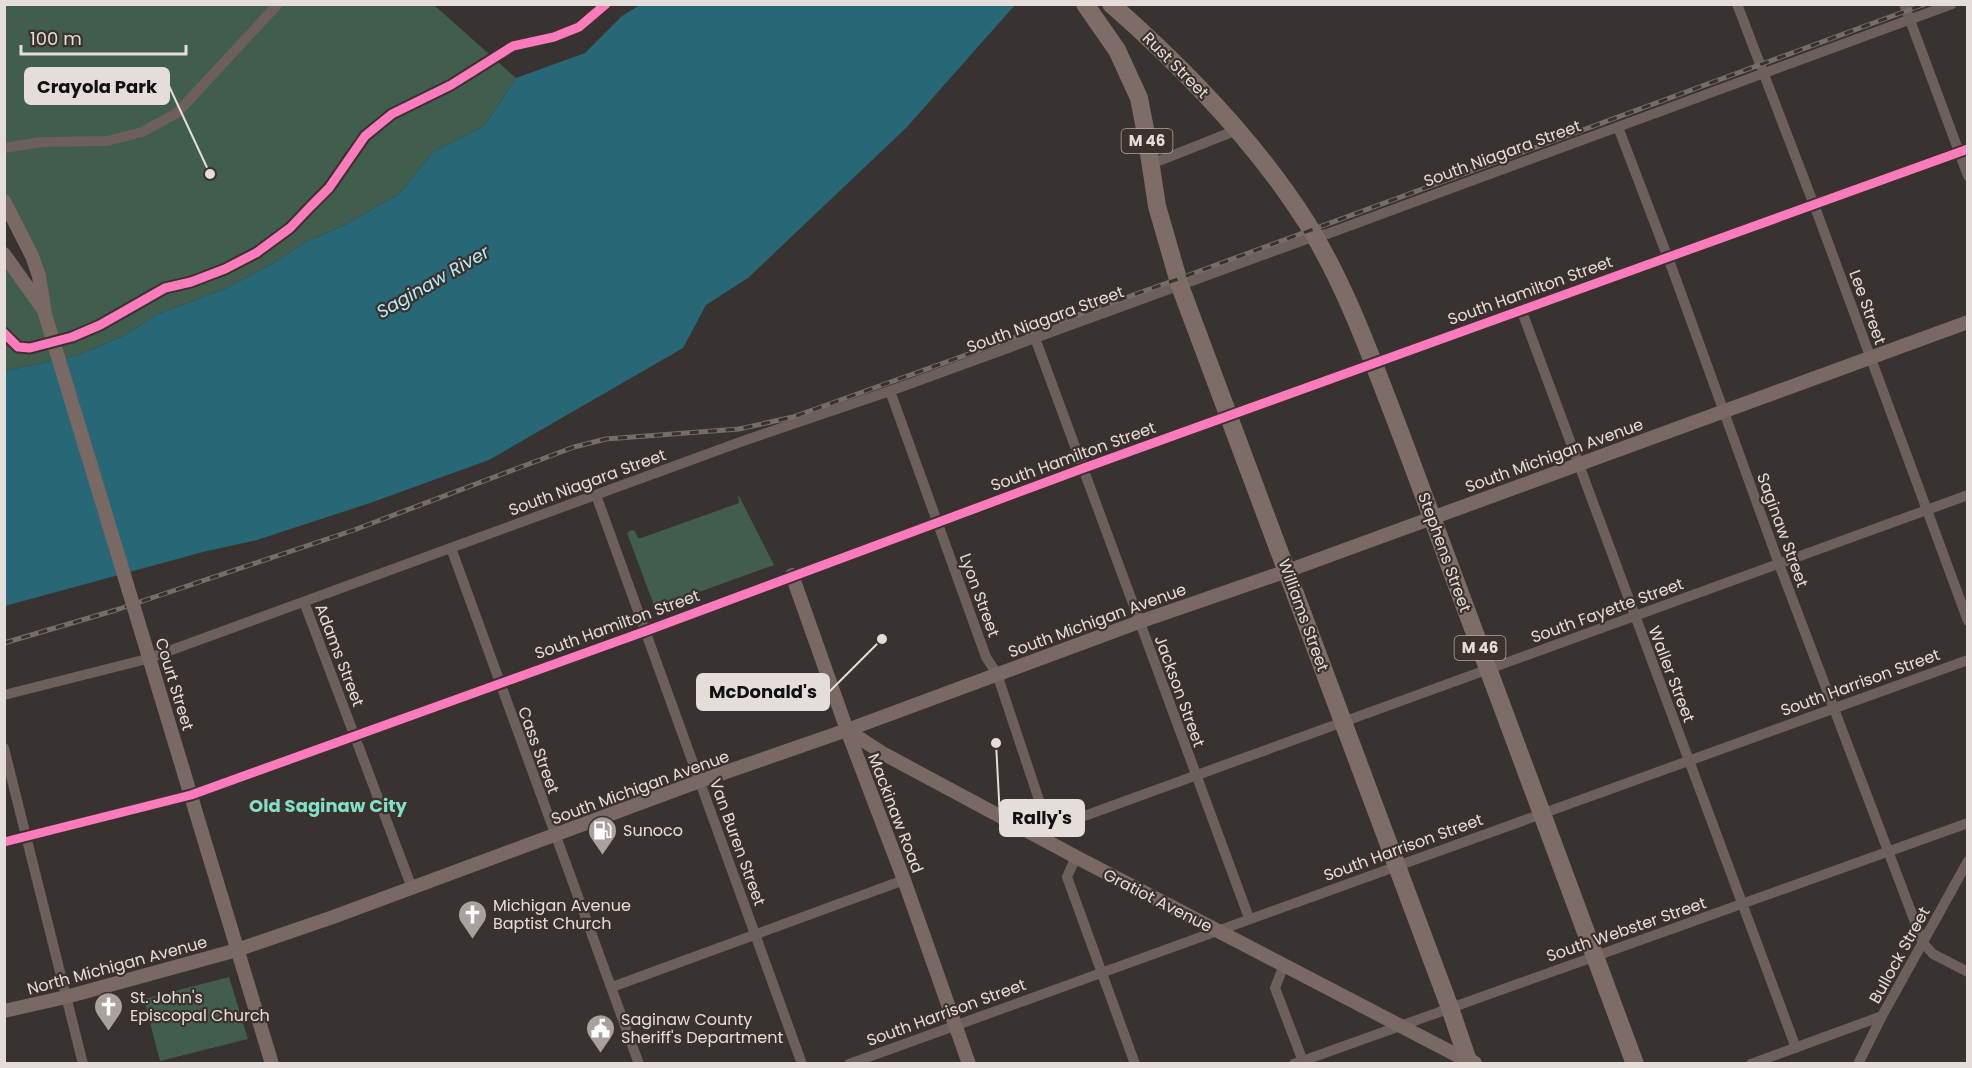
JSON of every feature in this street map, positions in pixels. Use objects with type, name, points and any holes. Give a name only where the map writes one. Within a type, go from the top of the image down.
[{"type":"highway","name":"Williams Street","points":[[1084,4],[1117,50],[1132,82],[1143,116],[1157,206],[1180,286],[1470,1063]]},
{"type":"highway","name":"Rust Street","points":[[1111,4],[1187,75],[1237,130]]},
{"type":"highway","name":"Stephens Street","points":[[1237,130],[1283,188],[1315,236],[1349,304],[1374,363],[1432,517],[1635,1064]]},
{"type":"street","points":[[4,148],[41,141],[107,141],[142,132],[157,125],[177,113],[278,4]]},
{"type":"street","name":"Lee Street","points":[[1737,4],[1815,205],[1968,621]]},
{"type":"street","points":[[1904,4],[1963,151],[1968,176]]},
{"type":"street","name":"South Niagara Street","points":[[4,694],[147,659],[743,441],[890,391],[1315,236],[1338,230],[1952,4]]},
{"type":"street","name":"Saginaw Street","points":[[1618,127],[1668,257],[1779,564],[1923,943]]},
{"type":"street","points":[[1151,164],[1237,130]]},
{"type":"street","name":"South Hamilton Street","points":[[4,842],[191,795],[498,682],[646,631],[937,521],[1963,151]]},
{"type":"street","points":[[4,201],[32,256],[39,276],[45,314]]},
{"type":"street","points":[[4,254],[45,314]]},
{"type":"street","name":"Waller Street","points":[[1521,309],[1796,1048]]},
{"type":"street","name":"Court Street","points":[[45,314],[272,1064]]},
{"type":"street","name":"South Michigan Avenue","points":[[237,950],[1139,622],[1287,571],[1968,322]]},
{"type":"street","name":"Jackson Street","points":[[1035,338],[1249,918]]},
{"type":"street","name":"Lyon Street","points":[[890,391],[986,657],[996,674],[1042,809],[1052,824]]},
{"type":"street","name":"Van Buren Street","points":[[596,495],[802,1064]]},
{"type":"street","name":"South Fayette Street","points":[[1052,824],[1065,823],[1968,495]]},
{"type":"street","name":"Cass Street","points":[[451,548],[639,1064]]},
{"type":"street","name":"Mackinaw Road","points":[[792,575],[969,1064]]},
{"type":"street","name":"Adams Street","points":[[304,602],[412,888]]},
{"type":"street","name":"South Harrison Street","points":[[849,1064],[1968,660]]},
{"type":"street","name":"Gratiot Avenue","points":[[847,730],[884,754],[1044,840],[1470,1063]]},
{"type":"street","points":[[4,748],[83,1064]]},
{"type":"street","points":[[1044,840],[1052,824]]},
{"type":"street","name":"South Webster Street","points":[[1300,1062],[1968,824]]},
{"type":"street","points":[[1076,857],[1067,877],[1135,1064]]},
{"type":"street","name":"Bullock Street","points":[[1858,1064],[1968,861]]},
{"type":"street","points":[[612,987],[904,880]]},
{"type":"street","points":[[1923,943],[1933,954],[1968,972]]},
{"type":"street","name":"North Michigan Avenue","points":[[4,1011],[66,997],[237,950]]},
{"type":"street","points":[[1284,965],[1275,988],[1300,1062]]},
{"type":"street","points":[[1751,1064],[1882,1016]]},
{"type":"green space","points":[[5,5],[434,5],[516,78],[484,126],[432,153],[399,194],[343,226],[306,242],[270,265],[225,289],[158,314],[123,336],[79,355],[5,371],[4,254],[44,312],[39,276],[5,201]]},
{"type":"green space","points":[[738,494],[774,565],[655,608],[627,533],[635,531],[638,538],[641,538],[739,503]]},
{"type":"green space","points":[[229,977],[248,1039],[160,1061],[144,999]]},
{"type":"water","name":"Saginaw River","points":[[640,5],[1015,5],[906,128],[748,278],[706,305],[683,348],[489,460],[370,503],[257,540],[203,552],[5,606],[5,371],[79,355],[123,336],[158,314],[225,289],[270,265],[306,242],[343,226],[399,194],[432,153],[484,126],[516,78],[585,53],[622,16]]},
{"type":"railway","points":[[4,643],[116,610],[354,530],[574,447],[606,439],[739,429],[793,417],[1178,279],[1925,4]]},
{"type":"cycle path","points":[[4,333],[18,347],[30,348],[72,337],[100,325],[165,288],[191,282],[225,269],[256,253],[290,228],[329,188],[365,136],[392,114],[451,85],[513,46],[554,37],[579,27],[606,4]]},
{"type":"cycle path","points":[[4,842],[191,795],[646,631],[1084,468],[1968,149]]},
{"type":"place","name":"Crayola Park","points":[[210,174]]},
{"type":"place","name":"McDonald's","points":[[882,639]]},
{"type":"place","name":"Rally's","points":[[996,743]]},
{"type":"place","name":"Sunoco","points":[[602,856]]},
{"type":"place","name":"Michigan Avenue Baptist Church","points":[[472,940]]},
{"type":"place","name":"St. John's Episcopal Church","points":[[109,1032]]},
{"type":"place","name":"Saginaw County Sheriff's Department","points":[[600,1054]]},
{"type":"district","name":"Old Saginaw City","points":[[328,806]]}]
